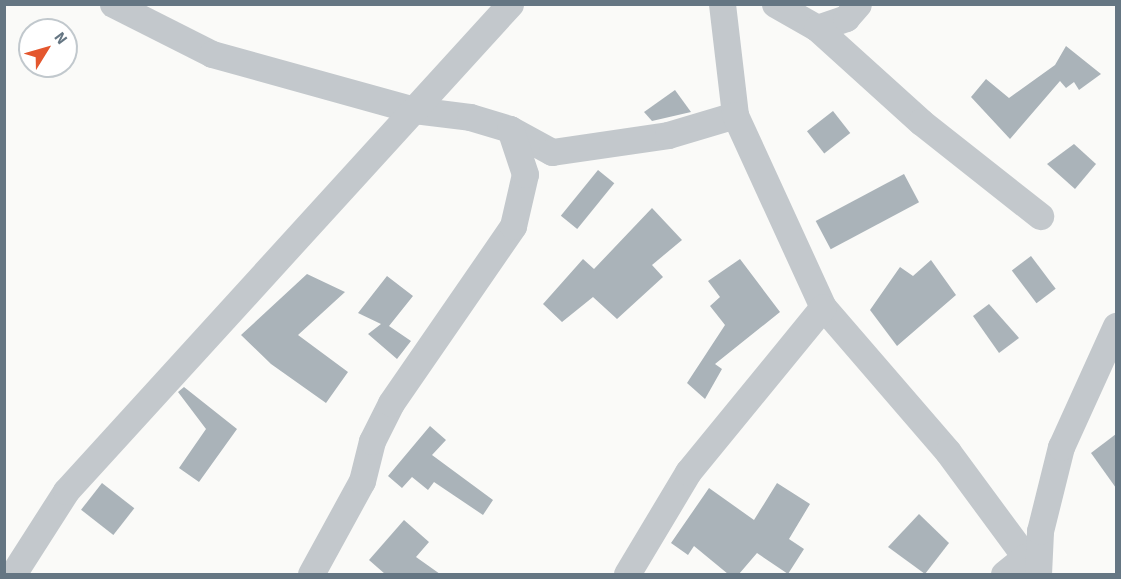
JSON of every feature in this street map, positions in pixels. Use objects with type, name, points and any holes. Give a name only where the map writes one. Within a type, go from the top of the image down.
[{"type":"street","points":[[113,4],[212,54],[414,110],[470,117],[510,129],[563,153],[668,135],[735,115]]},
{"type":"street","points":[[14,574],[66,491],[510,4]]},
{"type":"street","points":[[722,4],[735,115],[823,307],[948,452],[1034,569]]},
{"type":"street","points":[[775,4],[817,28],[921,122],[1040,216]]},
{"type":"street","points":[[817,28],[846,18],[858,4]]},
{"type":"street","points":[[311,574],[362,481],[372,441],[391,403],[513,226],[525,174],[510,129]]},
{"type":"street","points":[[627,574],[688,472],[823,307]]},
{"type":"street","points":[[1034,569],[1040,531],[1061,447],[1116,326]]},
{"type":"street","points":[[1004,574],[1034,569]]},
{"type":"building","points":[[1066,46],[1101,74],[1079,90],[1074,82],[1066,88],[1060,81],[1010,139],[971,97],[986,79],[1009,98],[1055,65]]},
{"type":"building","points":[[675,90],[691,112],[652,121],[644,112]]},
{"type":"building","points":[[833,111],[850,133],[824,153],[807,131]]},
{"type":"building","points":[[1074,144],[1096,164],[1075,189],[1047,164]]},
{"type":"building","points":[[598,170],[614,183],[577,229],[561,216]]},
{"type":"building","points":[[904,174],[919,202],[831,249],[816,221]]},
{"type":"building","points":[[652,208],[682,240],[652,265],[663,277],[617,319],[593,297],[562,322],[543,304],[583,259],[594,269]]},
{"type":"building","points":[[1031,256],[1056,289],[1037,303],[1012,270]]},
{"type":"building","points":[[740,259],[780,312],[715,364],[722,369],[705,399],[687,383],[725,325],[710,306],[720,297],[708,281]]},
{"type":"building","points":[[931,260],[956,295],[897,346],[870,310],[900,267],[913,276]]},
{"type":"building","points":[[307,274],[345,292],[298,335],[348,372],[326,403],[271,364],[241,335]]},
{"type":"building","points":[[387,276],[413,296],[389,326],[411,341],[397,359],[368,334],[381,324],[358,313]]},
{"type":"building","points":[[989,304],[1019,338],[999,353],[973,316]]},
{"type":"building","points":[[184,387],[237,429],[199,482],[179,468],[206,429],[178,392]]},
{"type":"building","points":[[430,426],[446,440],[432,455],[493,500],[483,515],[434,482],[428,490],[412,477],[402,488],[388,476]]},
{"type":"building","points":[[1116,434],[1116,488],[1091,453]]},
{"type":"building","points":[[102,483],[134,508],[113,535],[81,510]]},
{"type":"building","points":[[777,483],[810,504],[789,539],[804,549],[788,574],[757,553],[739,574],[728,574],[694,546],[688,555],[671,543],[709,488],[754,520]]},
{"type":"building","points":[[919,514],[949,543],[925,574],[888,547]]},
{"type":"building","points":[[404,520],[429,542],[416,557],[440,574],[385,574],[369,560]]}]
